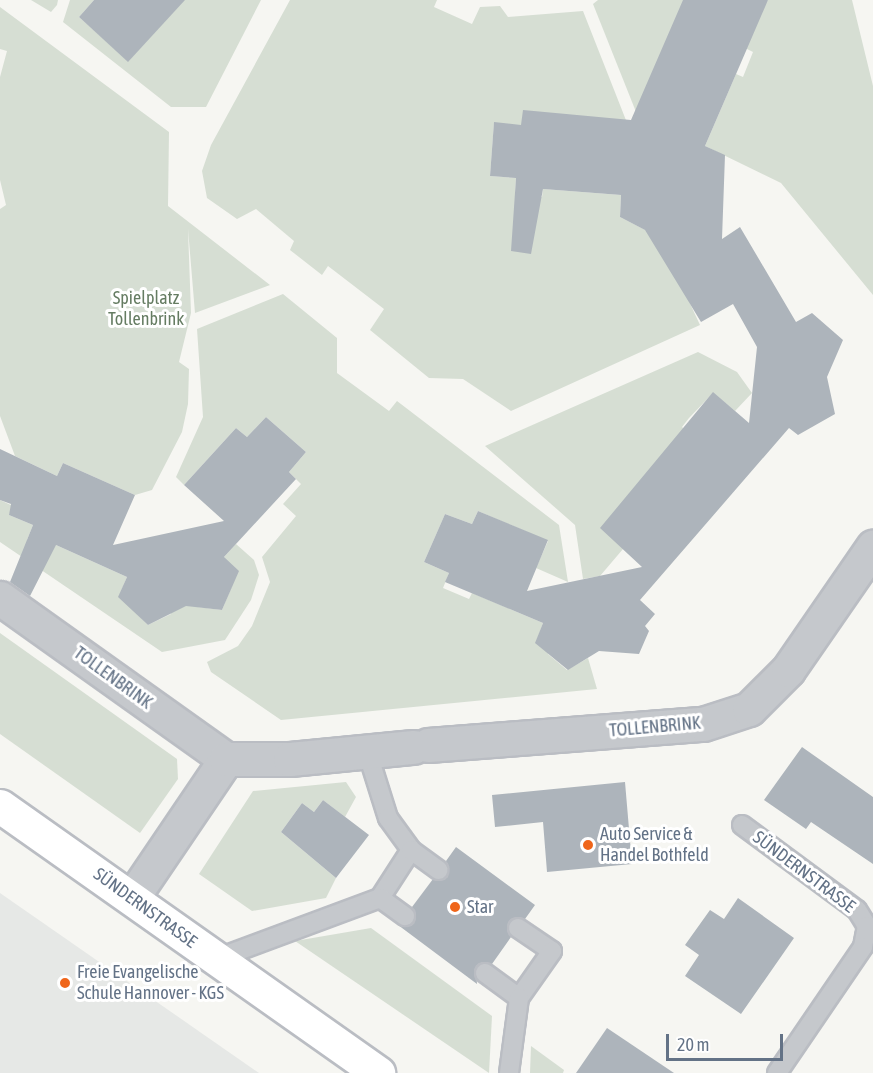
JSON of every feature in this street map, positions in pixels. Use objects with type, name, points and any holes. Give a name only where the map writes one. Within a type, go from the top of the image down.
[{"type":"street","name":"TOLLENBRINK","points":[[0,598],[226,759],[367,751],[703,724],[749,709],[788,670],[873,548]]},
{"type":"street","points":[[132,898],[226,759]]},
{"type":"street","name":"SÜNDERNSTRASSE","points":[[0,806],[378,1073]]},
{"type":"lane","points":[[367,751],[388,818],[411,850],[439,870]]},
{"type":"lane","name":"SÜNDERNSTRASSE","points":[[742,825],[857,910],[867,926],[863,947],[777,1073]]},
{"type":"lane","points":[[216,959],[380,897],[411,850]]},
{"type":"lane","points":[[380,897],[405,916]]},
{"type":"lane","points":[[509,1073],[519,998],[552,951],[518,928]]},
{"type":"lane","points":[[485,973],[519,998]]},
{"type":"shaded area","name":"Freie Evangelische Schule Hannover - KGS","points":[[0,893],[259,1073],[0,1073]]},
{"type":"green space","points":[[31,0],[58,0],[51,12]]},
{"type":"green space","points":[[70,0],[94,0],[79,17],[128,61],[183,0],[261,0],[206,107],[171,107],[63,22]]},
{"type":"green space","points":[[290,0],[437,0],[434,7],[472,24],[480,7],[500,6],[508,17],[583,11],[633,138],[494,123],[490,176],[516,178],[515,194],[542,197],[543,189],[621,195],[620,217],[659,237],[700,325],[511,411],[463,379],[429,378],[370,330],[384,309],[328,266],[322,275],[290,250],[294,241],[256,209],[237,219],[207,198],[202,171],[211,145]]},
{"type":"green space","points":[[598,0],[698,0],[644,132],[593,4]]},
{"type":"green space","points":[[768,0],[852,0],[873,86],[873,295],[781,183],[705,146],[736,74],[743,77],[753,52],[739,45]]},
{"type":"green space","name":"Spielplatz Tollenbrink","points":[[0,7],[169,132],[168,206],[270,285],[195,313],[188,229],[191,313],[179,362],[189,369],[188,404],[182,432],[152,490],[135,495],[63,463],[57,476],[15,456],[0,416],[0,209],[6,205],[0,180],[0,77],[7,51],[0,49]]},
{"type":"green space","points":[[283,294],[337,338],[337,373],[389,411],[397,401],[559,525],[568,582],[536,568],[548,541],[478,511],[472,524],[445,514],[424,562],[449,573],[443,588],[469,599],[472,593],[543,623],[536,642],[549,648],[548,654],[567,670],[588,658],[597,689],[281,720],[211,672],[207,662],[238,646],[252,626],[270,582],[262,557],[296,516],[283,504],[301,484],[289,472],[306,452],[266,417],[247,437],[236,428],[184,485],[176,477],[203,417],[197,329]]},
{"type":"green space","points":[[698,352],[737,372],[752,393],[735,411],[713,393],[689,418],[682,427],[695,440],[623,549],[600,576],[583,579],[575,525],[485,446]]},
{"type":"green space","points":[[0,500],[13,506],[9,515],[33,525],[27,540],[56,545],[127,577],[119,596],[148,625],[171,614],[170,608],[197,602],[198,607],[222,610],[232,586],[224,557],[236,544],[254,560],[259,575],[251,600],[225,640],[162,652],[0,542]]},
{"type":"green space","points":[[0,633],[177,759],[178,779],[140,833],[0,734]]},
{"type":"green space","points":[[346,782],[356,797],[345,817],[323,800],[314,812],[302,803],[281,832],[336,878],[326,898],[252,911],[199,874],[253,791]]},
{"type":"green space","points":[[371,928],[492,1016],[489,1073],[295,941]]},
{"type":"green space","points":[[531,1046],[564,1070],[563,1073],[530,1073]]},
{"type":"building","points":[[94,0],[185,0],[128,62],[79,17]]},
{"type":"building","points":[[683,0],[768,0],[705,146],[725,155],[722,239],[740,227],[796,322],[812,313],[843,340],[827,377],[835,414],[798,435],[789,428],[640,600],[655,614],[645,626],[649,631],[639,654],[599,651],[568,670],[535,643],[543,623],[445,582],[449,573],[424,562],[445,514],[472,524],[478,511],[548,540],[527,591],[642,567],[600,528],[713,392],[749,423],[757,347],[733,304],[701,322],[645,230],[620,217],[621,195],[543,189],[531,254],[511,251],[516,178],[490,176],[494,122],[521,125],[523,110],[631,120]]},
{"type":"building","points":[[266,417],[306,452],[289,472],[296,479],[224,557],[239,571],[222,610],[186,606],[148,625],[118,597],[127,577],[56,545],[30,596],[10,582],[33,525],[9,515],[11,504],[0,500],[0,449],[57,476],[63,463],[135,495],[113,545],[224,521],[184,485],[236,428],[247,437]]},
{"type":"building","points":[[802,747],[873,797],[873,864],[811,822],[806,829],[764,800]]},
{"type":"building","name":"Auto Service & Handel Bothfeld","points":[[625,782],[632,864],[547,872],[543,822],[495,827],[492,795]]},
{"type":"building","points":[[323,800],[369,835],[336,878],[281,832],[302,803],[314,812]]},
{"type":"building","points":[[456,847],[535,905],[525,919],[509,921],[511,937],[492,964],[476,967],[477,984],[398,925],[414,923],[412,907],[433,879],[448,877],[446,861]]},
{"type":"building","points":[[738,898],[794,938],[741,1014],[685,976],[699,955],[685,945],[710,910],[724,919]]},
{"type":"building","points":[[607,1028],[674,1073],[576,1073]]},
{"type":"place","name":"Auto Service & Handel Bothfeld","points":[[588,845]]},
{"type":"place","name":"Star","points":[[455,907]]},
{"type":"place","name":"Freie Evangelische Schule Hannover - KGS","points":[[65,983]]}]
